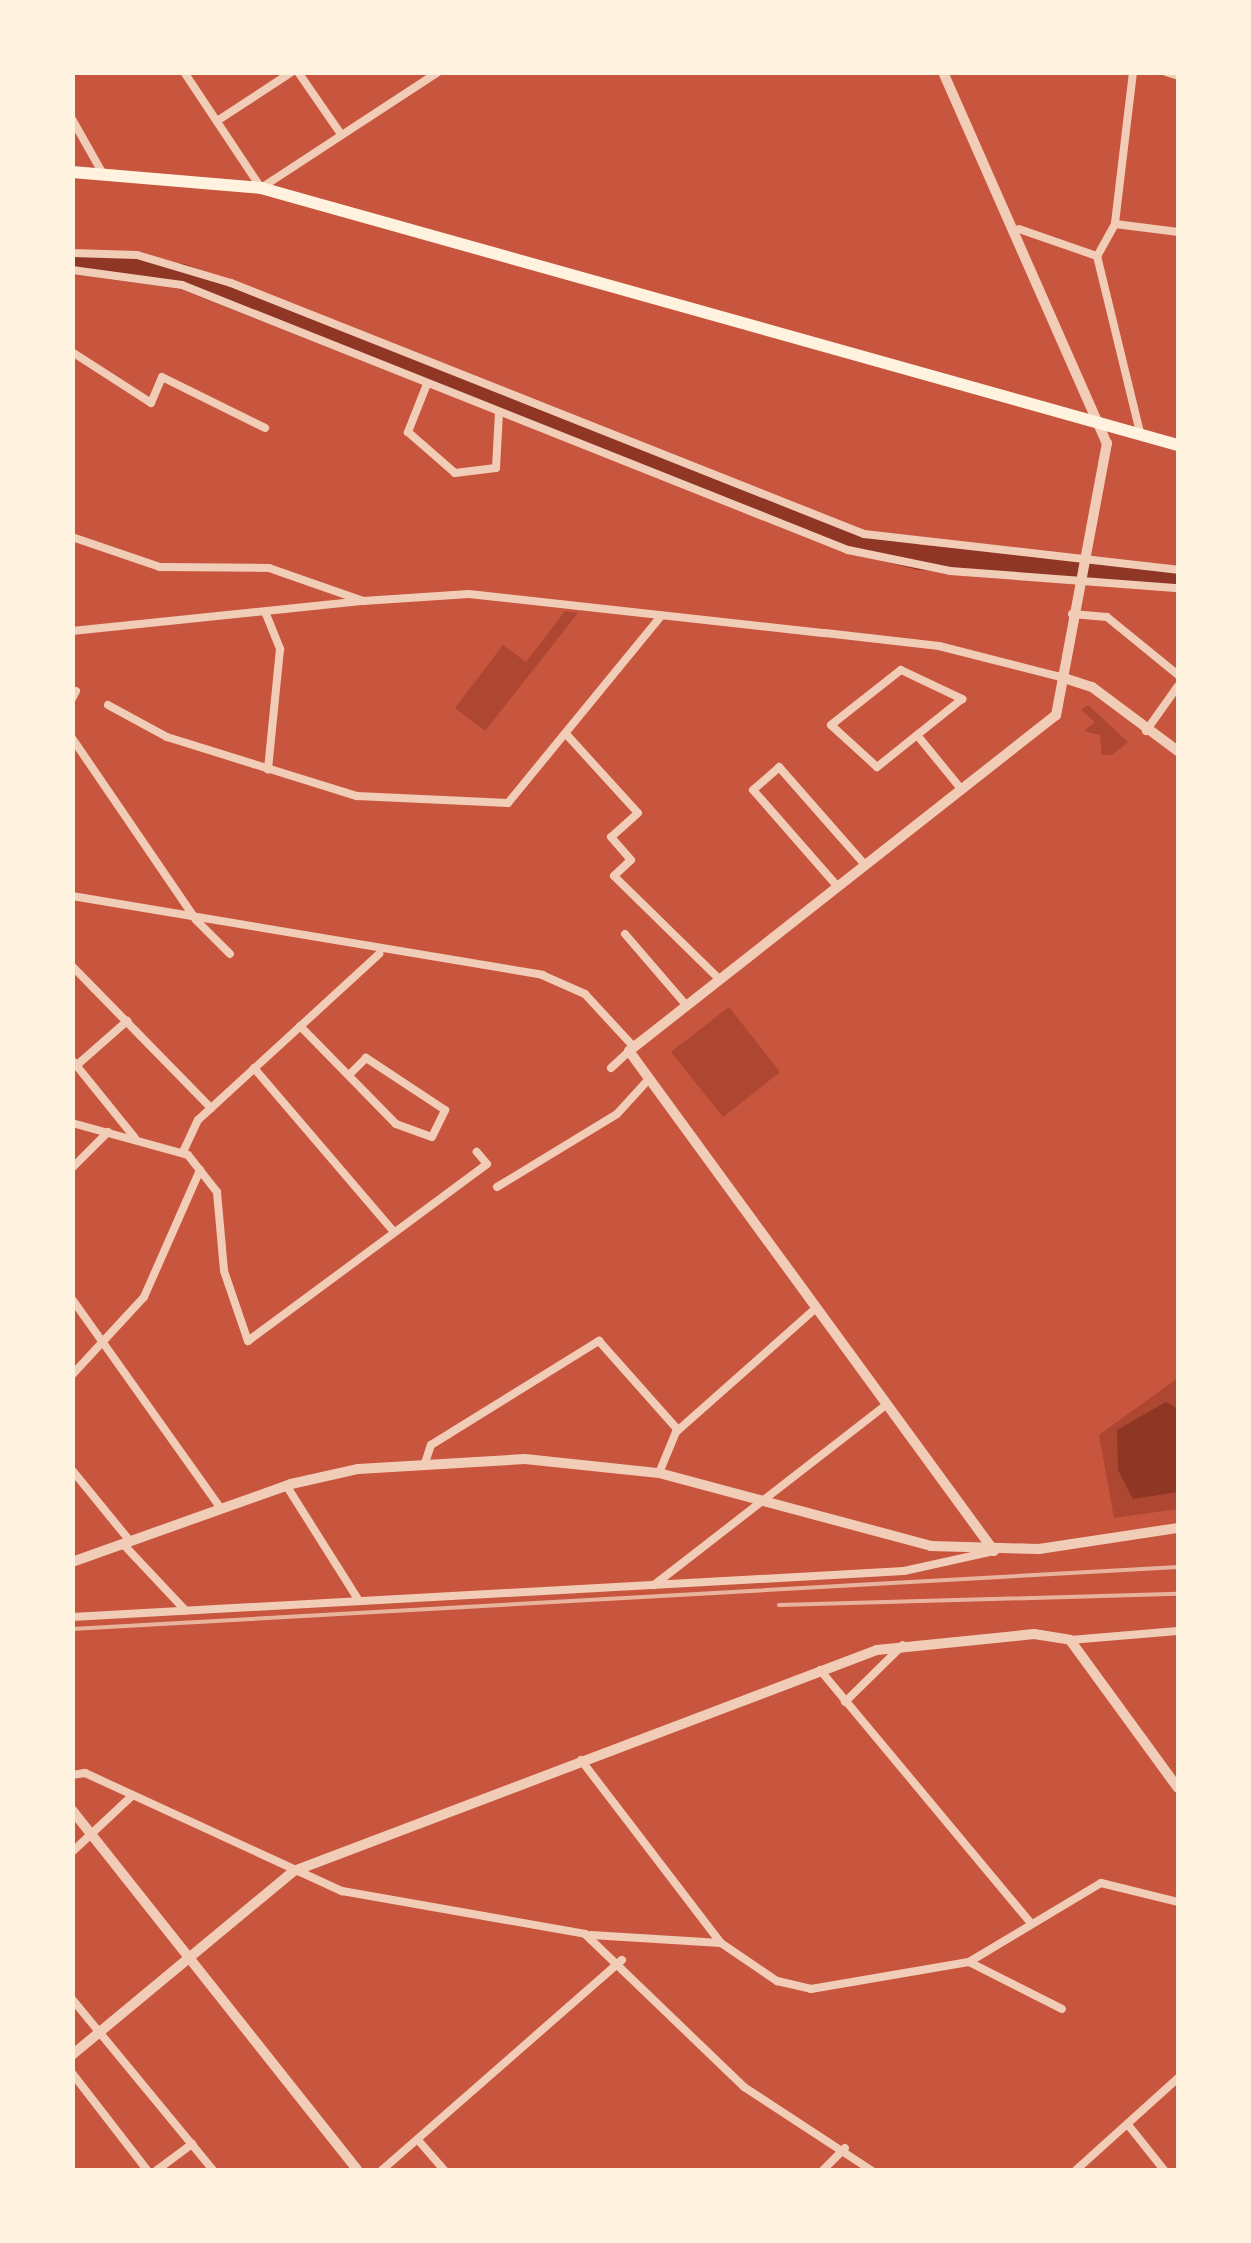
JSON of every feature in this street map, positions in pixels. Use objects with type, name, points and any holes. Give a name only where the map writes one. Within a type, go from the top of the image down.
[{"type":"highway","points":[[72,172],[262,188],[1102,427],[1178,445]]},
{"type":"street","points":[[184,72],[262,188],[438,72]]},
{"type":"street","points":[[217,121],[295,72],[340,134]]},
{"type":"street","points":[[611,1068],[631,1048],[1054,718],[1107,443],[1019,229],[944,72]]},
{"type":"street","points":[[1132,72],[1115,224],[1096,256],[1141,436]]},
{"type":"street","points":[[1166,72],[1178,76]]},
{"type":"street","points":[[72,120],[104,174]]},
{"type":"street","points":[[1115,224],[1178,232]]},
{"type":"street","points":[[1019,229],[1096,256]]},
{"type":"street","points":[[72,252],[118,263],[293,320],[590,429],[888,560],[1078,582],[1178,588]]},
{"type":"street","points":[[72,270],[118,263],[180,265],[427,384],[584,447],[787,518],[931,548],[1178,570]]},
{"type":"street","points":[[72,352],[150,404],[162,376],[265,428]]},
{"type":"street","points":[[427,384],[408,432],[451,472],[496,468],[499,412]]},
{"type":"street","points":[[584,447],[590,429]]},
{"type":"street","points":[[72,537],[160,568],[269,568],[363,602]]},
{"type":"street","points":[[72,631],[469,594],[940,646],[1092,687],[1146,731],[1178,751]]},
{"type":"street","points":[[266,614],[280,649],[268,769]]},
{"type":"street","points":[[1072,614],[1107,617],[1178,675]]},
{"type":"street","points":[[108,705],[167,737],[357,796],[508,804],[661,616]]},
{"type":"street","points":[[901,670],[960,694],[917,735],[877,767],[831,724],[901,670]]},
{"type":"street","points":[[1146,731],[1178,686]]},
{"type":"street","points":[[567,735],[638,813],[611,838],[631,860],[614,876],[719,979]]},
{"type":"street","points":[[917,735],[962,790]]},
{"type":"street","points":[[72,738],[196,920],[230,954]]},
{"type":"street","points":[[838,887],[753,790],[779,766],[866,865]]},
{"type":"street","points":[[72,896],[115,896],[196,920],[379,954],[542,975],[585,994],[631,1048],[648,1080],[994,1551]]},
{"type":"street","points":[[625,934],[686,1005]]},
{"type":"street","points":[[184,1152],[211,1108],[379,954]]},
{"type":"street","points":[[72,966],[211,1108]]},
{"type":"street","points":[[127,1021],[75,1062],[136,1139]]},
{"type":"street","points":[[300,1026],[396,1124],[432,1136],[445,1112],[366,1058],[349,1075]]},
{"type":"street","points":[[254,1068],[394,1231]]},
{"type":"street","points":[[497,1187],[617,1114],[648,1080]]},
{"type":"street","points":[[72,1124],[184,1152],[200,1170],[217,1192],[224,1270],[248,1341],[487,1164],[476,1152]]},
{"type":"street","points":[[72,1168],[108,1132]]},
{"type":"street","points":[[72,1375],[144,1297],[200,1170]]},
{"type":"street","points":[[72,1298],[221,1508]]},
{"type":"street","points":[[659,1473],[678,1430],[816,1308]]},
{"type":"street","points":[[426,1463],[432,1445],[600,1341],[678,1430]]},
{"type":"street","points":[[654,1585],[887,1404]]},
{"type":"street","points":[[72,1562],[286,1485],[426,1463],[525,1459],[659,1473],[761,1499],[869,1534],[994,1551]]},
{"type":"street","points":[[72,1470],[126,1542],[185,1610]]},
{"type":"street","points":[[286,1485],[359,1601]]},
{"type":"street","points":[[72,1617],[904,1571],[994,1551],[1178,1528]]},
{"type":"street","points":[[72,2055],[294,1871],[581,1760],[820,1670],[903,1646],[1034,1634],[1070,1640],[1178,1631]]},
{"type":"street","points":[[1070,1640],[1176,1780]]},
{"type":"street","points":[[846,1702],[903,1646]]},
{"type":"street","points":[[820,1670],[1030,1923]]},
{"type":"street","points":[[581,1760],[721,1942],[777,1981],[811,1989],[969,1962],[1101,1883],[1178,1902]]},
{"type":"street","points":[[72,1776],[133,1795],[294,1871],[374,1899],[585,1934],[721,1942]]},
{"type":"street","points":[[72,1852],[133,1795]]},
{"type":"street","points":[[72,1810],[357,2170]]},
{"type":"street","points":[[585,1934],[622,1960],[744,2087],[845,2148],[871,2170]]},
{"type":"street","points":[[382,2170],[622,1960]]},
{"type":"street","points":[[969,1962],[1062,2009]]},
{"type":"street","points":[[72,1999],[213,2170]]},
{"type":"street","points":[[72,2073],[147,2170]]},
{"type":"street","points":[[1076,2170],[1177,2082]]},
{"type":"street","points":[[1130,2126],[1164,2170]]},
{"type":"street","points":[[418,2140],[444,2170]]},
{"type":"street","points":[[158,2170],[192,2144]]},
{"type":"street","points":[[823,2170],[845,2148]]},
{"type":"shaded area","points":[[565,611],[578,613],[485,731],[455,708],[503,645],[526,662]]},
{"type":"shaded area","points":[[1088,705],[1128,742],[1112,755],[1102,755],[1100,735],[1084,731],[1095,722],[1081,710]]},
{"type":"shaded area","points":[[729,1007],[780,1072],[723,1117],[671,1052]]},
{"type":"shaded area","points":[[1178,1378],[1178,1509],[1114,1518],[1099,1435]]},
{"type":"shaded area","points":[[1166,1402],[1178,1409],[1178,1492],[1133,1499],[1118,1470],[1117,1430]]},
{"type":"waterway","points":[[72,261],[182,276],[847,539],[920,557],[1178,578]]},
{"type":"railway","points":[[72,1629],[1178,1567]]},
{"type":"railway","points":[[779,1605],[1178,1594]]}]
